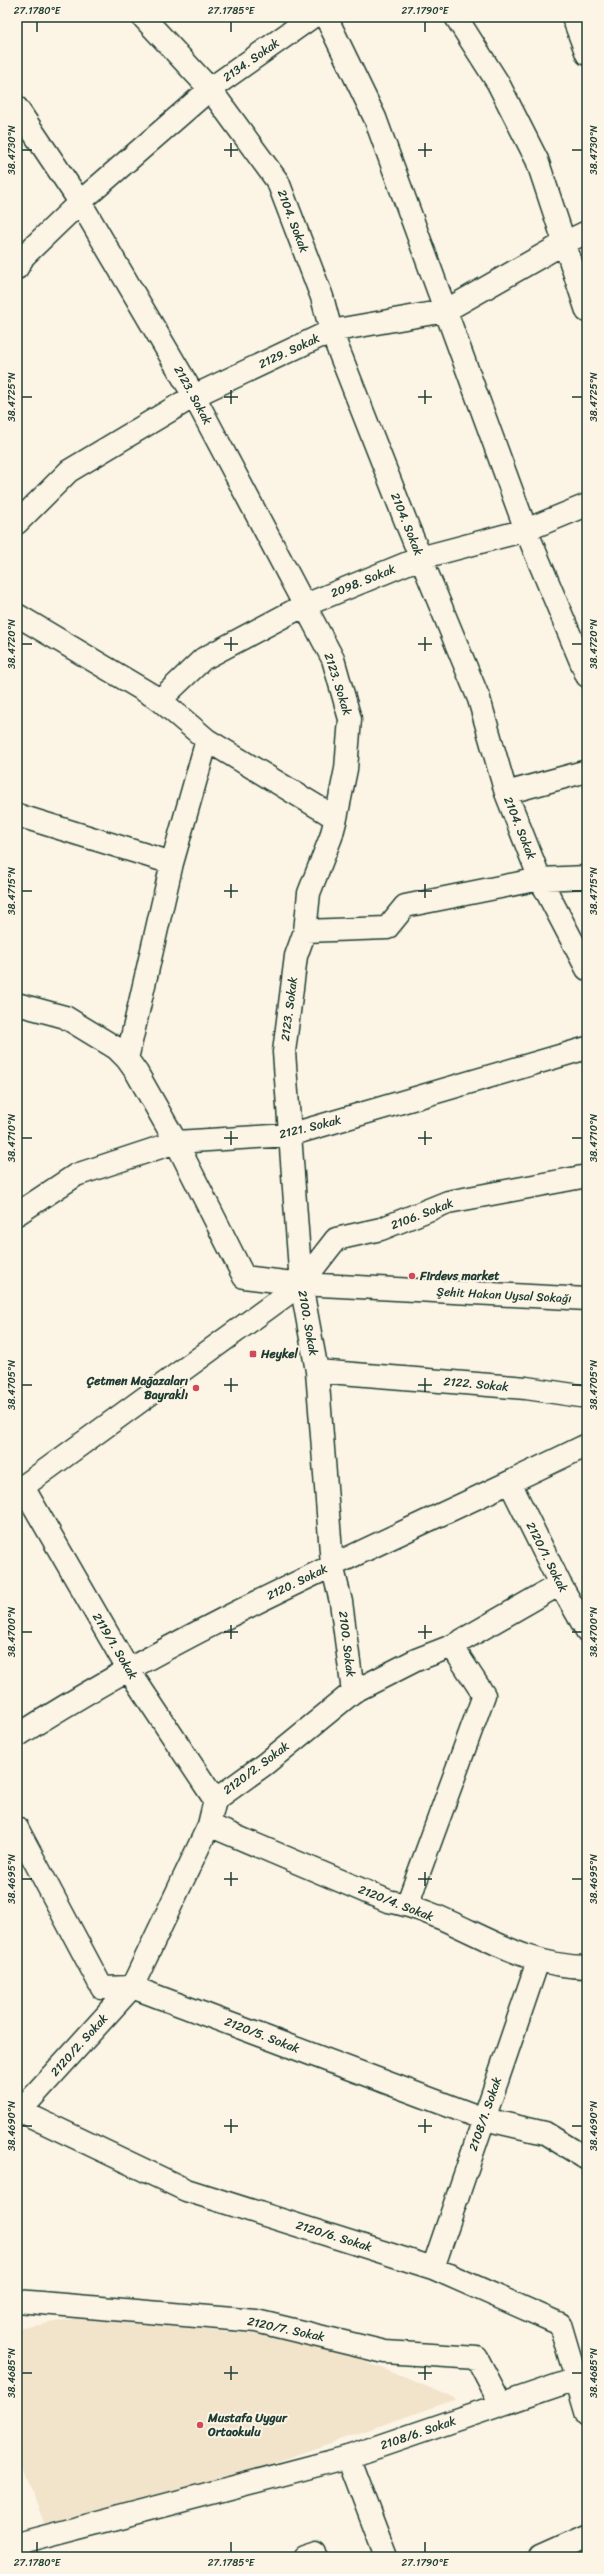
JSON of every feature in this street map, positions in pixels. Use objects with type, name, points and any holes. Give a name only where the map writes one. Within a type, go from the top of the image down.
[{"type":"street","name":"2104. Sokak","points":[[143,17],[210,89],[278,182],[322,297],[331,331],[420,558],[478,699],[506,793],[540,879],[587,969]]},
{"type":"street","name":"2134. Sokak","points":[[17,268],[24,256],[80,202],[210,89],[312,17]]},
{"type":"street","points":[[326,17],[375,118],[526,530],[587,676]]},
{"type":"street","points":[[456,17],[498,83],[537,160],[566,242],[587,311]]},
{"type":"street","points":[[573,17],[587,54]]},
{"type":"street","name":"2123. Sokak","points":[[17,108],[80,202],[194,396],[332,659],[350,719],[346,769],[336,818],[331,837],[309,894],[305,931],[296,956],[284,1052],[289,1134],[302,1284]]},
{"type":"street","name":"2129. Sokak","points":[[17,523],[69,471],[194,396],[331,331],[445,311],[566,242],[587,232]]},
{"type":"street","name":"2098. Sokak","points":[[160,700],[203,659],[303,606],[420,558],[526,530],[587,505]]},
{"type":"street","points":[[17,615],[160,700],[207,740],[336,818]]},
{"type":"street","points":[[127,1059],[172,863],[207,740]]},
{"type":"street","points":[[506,793],[587,771]]},
{"type":"street","points":[[17,815],[172,863]]},
{"type":"street","points":[[305,931],[386,928],[405,906],[540,879],[587,876]]},
{"type":"street","name":"2100. Sokak","points":[[17,1004],[65,1017],[116,1048],[127,1059],[176,1142],[244,1277],[302,1284],[317,1371],[332,1565],[342,1602],[353,1692]]},
{"type":"street","name":"2121. Sokak","points":[[17,1214],[76,1174],[176,1142],[289,1134],[587,1048]]},
{"type":"street","name":"2106. Sokak","points":[[20,1489],[302,1284],[336,1239],[382,1229],[448,1202],[587,1176]]},
{"type":"street","name":"Şehit Hakan Uysal Sokağı","points":[[302,1284],[587,1299]]},
{"type":"street","name":"2122. Sokak","points":[[317,1371],[526,1388],[587,1396]]},
{"type":"street","name":"2120. Sokak","points":[[17,1736],[128,1669],[332,1565],[510,1483],[587,1445]]},
{"type":"street","name":"2120/1. Sokak","points":[[510,1483],[560,1584],[587,1631]]},
{"type":"street","name":"2119/1. Sokak","points":[[20,1489],[128,1669],[215,1800]]},
{"type":"street","name":"2120/2. Sokak","points":[[18,2110],[132,1987],[209,1825],[215,1800],[265,1764],[353,1692],[416,1660],[452,1646],[560,1584]]},
{"type":"street","points":[[407,1905],[484,1695],[452,1646]]},
{"type":"street","name":"2120/4. Sokak","points":[[209,1825],[388,1901],[407,1905],[538,1961],[584,1964]]},
{"type":"street","name":"2120/5. Sokak","points":[[17,1828],[102,1988],[132,1987],[484,2119],[545,2133],[587,2159]]},
{"type":"street","name":"2108/1. Sokak","points":[[434,2268],[538,1961]]},
{"type":"street","name":"2120/6. Sokak","points":[[18,2110],[186,2190],[434,2268],[560,2324],[582,2375],[587,2416]]},
{"type":"street","name":"2120/7. Sokak","points":[[17,2301],[256,2321],[385,2352],[477,2358],[501,2404]]},
{"type":"street","name":"2108/6. Sokak","points":[[17,2544],[348,2458],[582,2375]]},
{"type":"street","points":[[348,2458],[386,2557]]},
{"type":"street","points":[[540,2557],[587,2536]]},
{"type":"street","points":[[304,2557],[316,2553],[317,2557]]},
{"type":"shaded area","name":"Mustafa Uygur Ortaokulu","points":[[77,2318],[314,2340],[457,2399],[250,2471],[47,2531],[17,2451],[17,2329]]},
{"type":"place","name":"Firdevs market","points":[[412,1276]]},
{"type":"place","name":"Heykel","points":[[253,1354]]},
{"type":"place","name":"Çetmen Mağazaları Bayraklı","points":[[196,1388]]},
{"type":"place","name":"Mustafa Uygur Ortaokulu","points":[[200,2425]]}]
